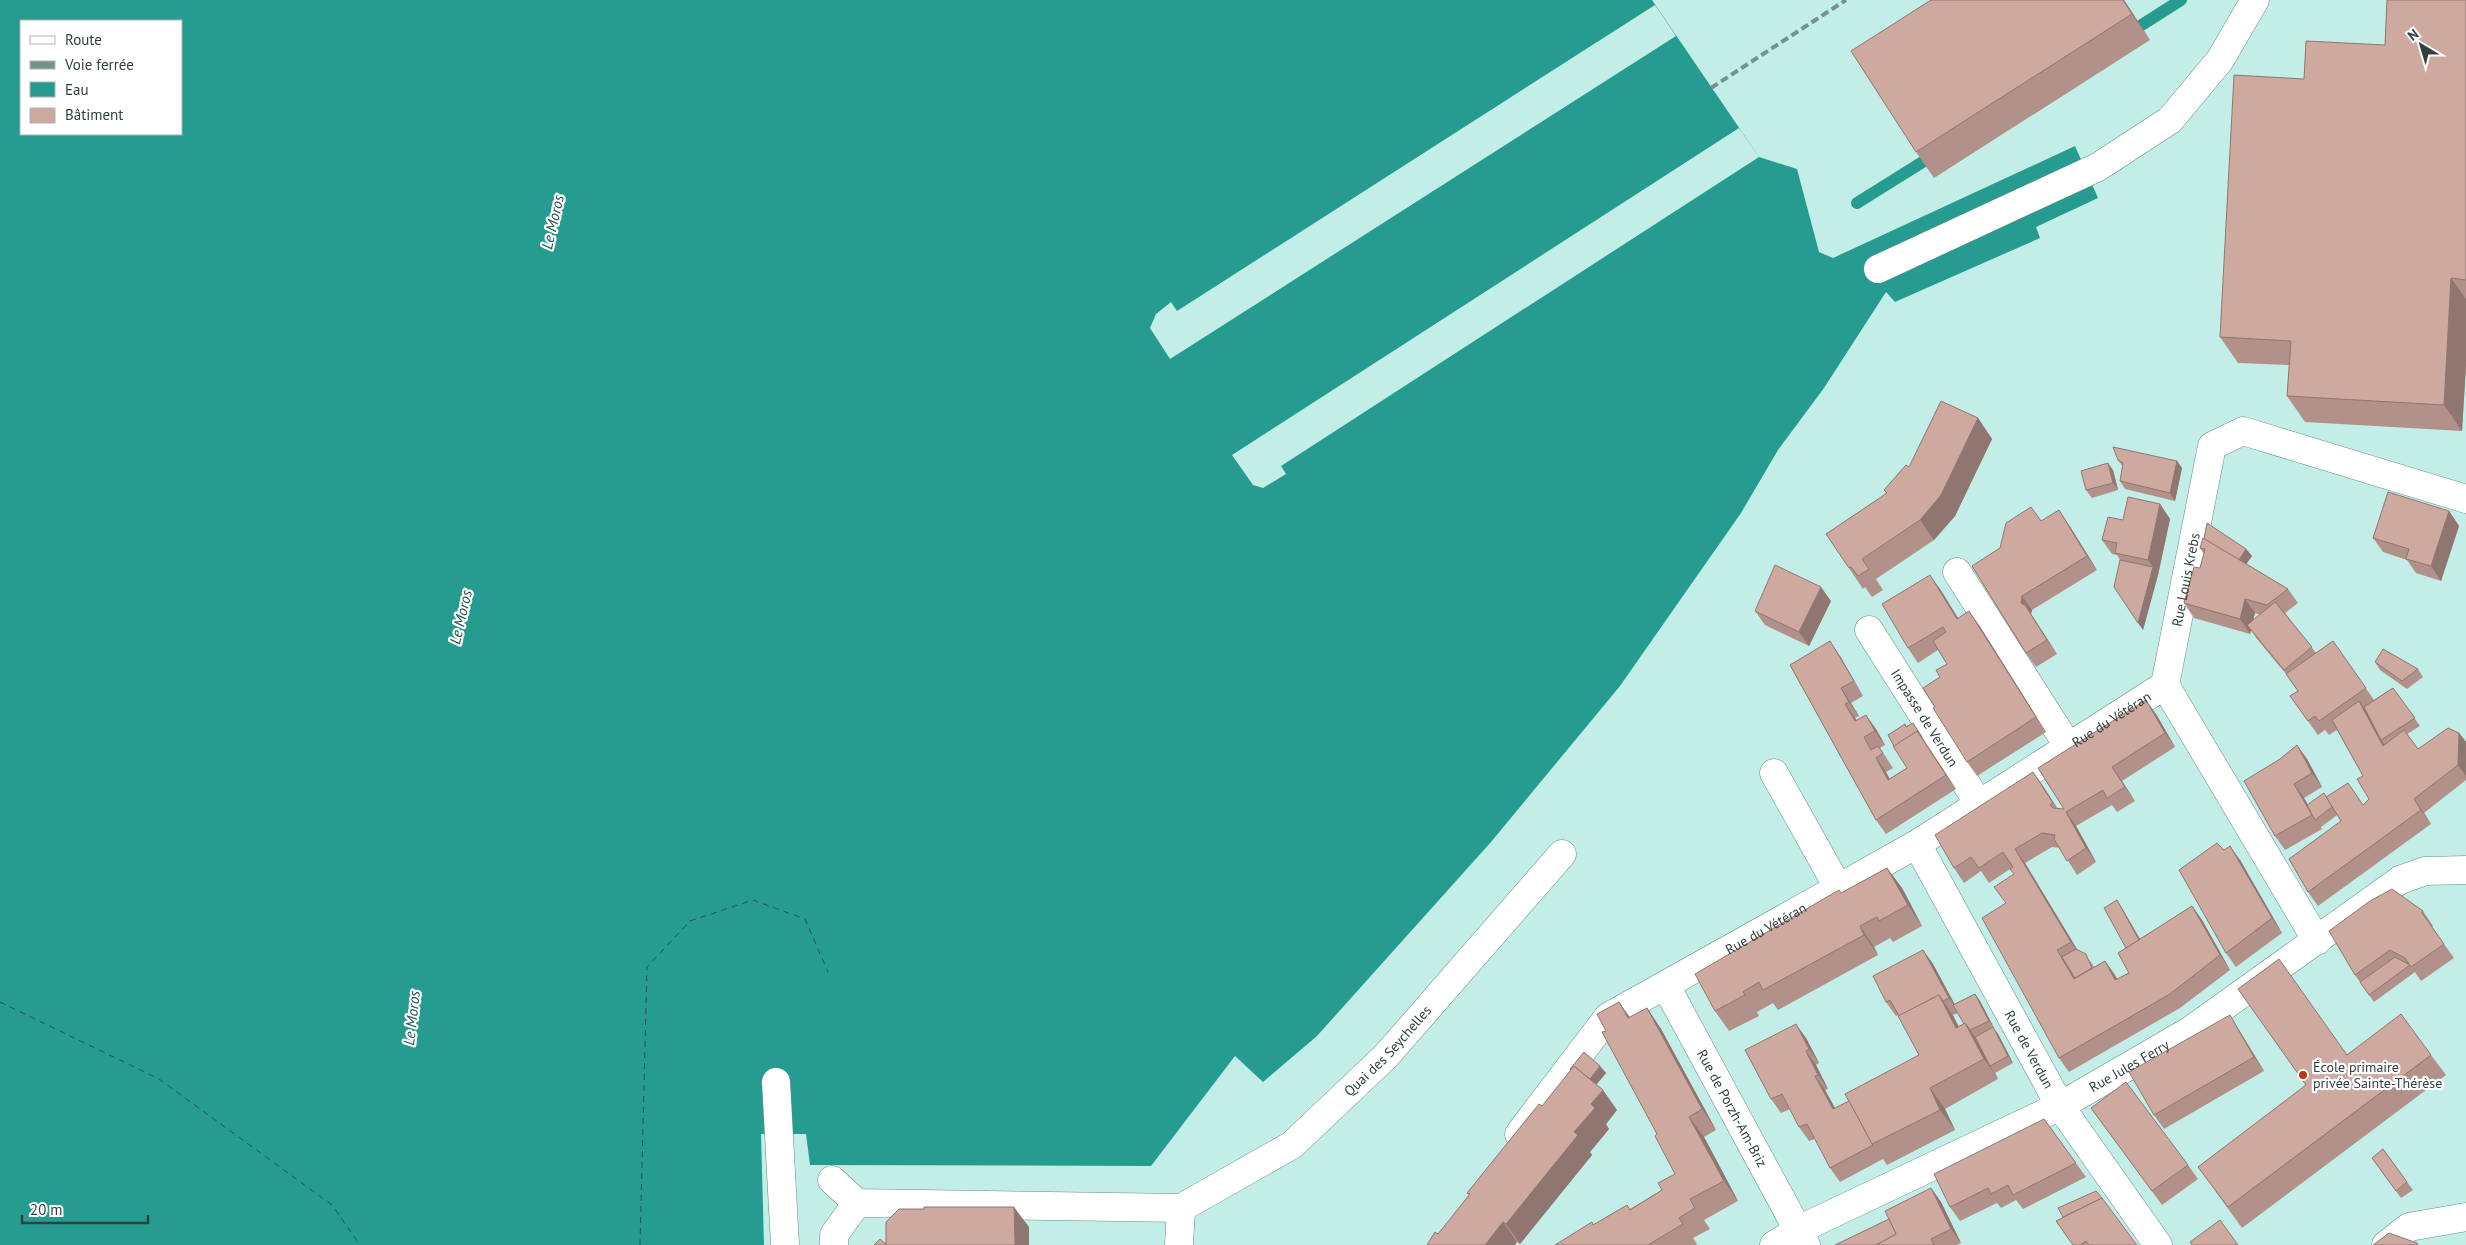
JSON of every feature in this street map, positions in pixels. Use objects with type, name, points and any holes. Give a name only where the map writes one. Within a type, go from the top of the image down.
[{"type":"street","points":[[1878,269],[2098,167],[2170,120],[2220,60],[2255,0]]},
{"type":"street","name":"Rue Louis Krebs","points":[[2165,685],[2212,446],[2243,431],[2466,500]]},
{"type":"street","points":[[1957,572],[2068,746]]},
{"type":"street","name":"Impasse de Verdun","points":[[1870,630],[1979,804]]},
{"type":"street","points":[[2165,685],[2317,941]]},
{"type":"street","name":"Rue du Vétéran","points":[[1506,1151],[1608,1017],[1917,844],[2165,685]]},
{"type":"street","points":[[1774,773],[1839,888]]},
{"type":"street","name":"Rue de Verdun","points":[[1917,844],[2060,1106],[2158,1245]]},
{"type":"street","name":"Quai des Seychelles","points":[[1181,1208],[1292,1145],[1386,1056],[1562,854]]},
{"type":"street","name":"Rue Jules Ferry","points":[[1774,1245],[1802,1238],[2060,1106],[2191,1030],[2400,880],[2425,871],[2466,870]]},
{"type":"street","name":"Rue de Porzh-Am-Briz","points":[[1666,986],[1802,1238]]},
{"type":"street","points":[[776,1082],[786,1245]]},
{"type":"street","points":[[832,1180],[857,1203],[1181,1208],[1179,1245]]},
{"type":"street","points":[[834,1245],[834,1235],[857,1203]]},
{"type":"street","points":[[2386,1245],[2409,1227],[2466,1217]]},
{"type":"water","name":"Le Moros","points":[[0,0],[1652,0],[1759,157],[1797,169],[1819,252],[1833,258],[2075,146],[2098,198],[2036,227],[2040,238],[1895,302],[1886,292],[1824,388],[1778,450],[1741,513],[1620,686],[1491,842],[1317,1036],[1263,1082],[1235,1056],[1151,1166],[810,1165],[806,1134],[761,1134],[764,1245],[0,1245]]},
{"type":"pier","points":[[1655,5],[1676,36],[1170,359],[1150,328],[1156,314],[1171,302],[1177,311]]},
{"type":"pier","points":[[1739,128],[1759,157],[1281,466],[1286,474],[1263,488],[1253,485],[1232,455]]},
{"type":"building","points":[[1931,0],[2123,0],[2132,14],[1916,152],[1851,51]]},
{"type":"building","points":[[2387,0],[2466,0],[2466,280],[2451,278],[2444,405],[2287,396],[2291,341],[2220,337],[2234,75],[2304,79],[2306,41],[2385,45]]},
{"type":"building","points":[[1941,401],[1978,418],[1941,495],[1920,520],[1862,559],[1869,569],[1858,576],[1851,567],[1849,568],[1826,534],[1887,493],[1884,490],[1906,465],[1909,467]]},
{"type":"building","points":[[2113,447],[2177,461],[2170,493],[2120,481],[2123,463],[2118,460]]},
{"type":"building","points":[[2108,463],[2113,483],[2086,490],[2081,471]]},
{"type":"building","points":[[2388,492],[2449,511],[2431,566],[2406,559],[2409,549],[2373,538]]},
{"type":"building","points":[[2128,497],[2160,504],[2148,560],[2115,553],[2117,543],[2102,540],[2108,517],[2123,520]]},
{"type":"building","points":[[2031,507],[2041,521],[2059,510],[2087,556],[2022,596],[2021,603],[2025,605],[2047,640],[2026,653],[1972,566],[2000,548],[2006,523]]},
{"type":"building","points":[[2207,523],[2246,549],[2239,560],[2204,539]]},
{"type":"building","points":[[2203,538],[2288,589],[2267,605],[2245,599],[2240,619],[2184,603],[2194,567],[2200,568],[2205,549],[2200,548]]},
{"type":"building","points":[[2120,560],[2153,567],[2138,623],[2114,587]]},
{"type":"building","points":[[1775,565],[1821,587],[1799,632],[1755,611]]},
{"type":"building","points":[[1930,575],[1957,619],[1969,611],[2036,717],[1967,762],[1933,708],[1935,707],[1923,688],[1940,677],[1936,670],[1947,664],[1933,641],[1946,632],[1943,627],[1908,648],[1882,604]]},
{"type":"building","points":[[2275,602],[2312,647],[2284,670],[2247,625]]},
{"type":"building","points":[[1830,641],[1854,681],[1841,688],[1849,702],[1845,704],[1855,721],[1866,715],[1875,731],[1864,737],[1871,750],[1878,746],[1883,753],[1876,758],[1888,780],[1907,768],[1893,746],[1917,731],[1946,775],[1876,820],[1790,665]]},
{"type":"building","points":[[2333,641],[2366,688],[2319,721],[2315,716],[2308,721],[2290,696],[2298,691],[2286,674]]},
{"type":"building","points":[[2383,649],[2418,669],[2402,681],[2375,662]]},
{"type":"building","points":[[2393,688],[2415,718],[2381,740],[2364,707]]},
{"type":"building","points":[[2146,700],[2165,733],[2112,767],[2125,787],[2107,798],[2103,790],[2066,812],[2086,848],[2067,861],[2054,839],[2055,835],[2042,833],[2015,849],[2071,942],[2057,950],[2074,979],[2105,961],[2115,980],[2129,973],[2118,953],[2192,906],[2220,955],[2170,994],[2059,1058],[1982,918],[2006,903],[1994,887],[2014,874],[2010,869],[2013,867],[2003,852],[1979,868],[1971,857],[1954,868],[1935,835],[2033,772],[2053,803],[2050,805],[2053,808],[2064,809],[2038,768]]},
{"type":"building","points":[[2359,701],[2383,746],[2404,730],[2418,749],[2448,728],[2459,733],[2458,765],[2414,799],[2421,810],[2308,892],[2289,859],[2341,821],[2326,797],[2348,783],[2363,805],[2369,799],[2357,779],[2363,776],[2332,720]]},
{"type":"building","points":[[1913,723],[1922,737],[1917,731],[1894,746],[1888,735],[1905,724],[1906,727]]},
{"type":"building","points":[[2297,745],[2312,773],[2294,784],[2312,815],[2275,836],[2244,781],[2280,759]]},
{"type":"building","points":[[2324,793],[2332,807],[2315,820],[2307,805]]},
{"type":"building","points":[[2217,843],[2224,850],[2230,846],[2272,918],[2226,953],[2179,870]]},
{"type":"building","points":[[1887,868],[1908,905],[1879,921],[1877,917],[1860,926],[1864,935],[1763,990],[1759,982],[1743,992],[1745,995],[1715,1011],[1695,974],[1839,890],[1841,893]]},
{"type":"building","points":[[2392,889],[2423,911],[2422,913],[2444,944],[2411,967],[2405,958],[2390,950],[2355,975],[2329,931],[2370,901]]},
{"type":"building","points":[[2117,900],[2139,940],[2126,948],[2104,908]]},
{"type":"building","points":[[2076,949],[2086,954],[2092,968],[2075,978],[2062,957]]},
{"type":"building","points":[[1923,950],[1949,998],[1943,1001],[1939,995],[1899,1016],[1890,1000],[1886,1002],[1873,976]]},
{"type":"building","points":[[2395,957],[2410,965],[2369,995],[2360,982]]},
{"type":"building","name":"École primaire privée Sainte-Thérèse","points":[[2279,959],[2347,1055],[2401,1014],[2431,1055],[2228,1207],[2198,1167],[2306,1085],[2238,989]]},
{"type":"building","points":[[1975,994],[1989,1021],[1970,1030],[1964,1024],[1953,1005]]},
{"type":"building","points":[[1939,995],[1956,1028],[1965,1023],[1984,1059],[1930,1088],[1940,1110],[1872,1144],[1845,1094],[1919,1055],[1898,1016]]},
{"type":"building","points":[[1619,1002],[1628,1018],[1647,1008],[1702,1109],[1689,1117],[1724,1181],[1690,1199],[1695,1208],[1679,1218],[1683,1224],[1648,1245],[1555,1245],[1592,1222],[1593,1225],[1627,1205],[1630,1210],[1662,1190],[1658,1183],[1675,1174],[1655,1136],[1657,1134],[1602,1032],[1606,1031],[1597,1014]]},
{"type":"building","points":[[2230,1015],[2254,1057],[2154,1115],[2129,1072]]},
{"type":"building","points":[[1796,1024],[1809,1049],[1806,1051],[1818,1075],[1815,1076],[1833,1109],[1849,1101],[1873,1145],[1830,1168],[1807,1124],[1799,1127],[1782,1094],[1771,1099],[1745,1050]]},
{"type":"building","points":[[1993,1027],[2008,1056],[1990,1066],[1975,1037]]},
{"type":"building","points":[[1584,1052],[1600,1066],[1590,1079],[1574,1066],[1570,1069]]},
{"type":"building","points":[[1574,1066],[1603,1090],[1591,1104],[1595,1108],[1574,1132],[1578,1135],[1506,1224],[1503,1222],[1485,1245],[1427,1245],[1435,1232],[1438,1234],[1470,1194],[1467,1193],[1539,1104],[1542,1106]]},
{"type":"building","points":[[2126,1082],[2188,1165],[2152,1191],[2091,1108]]},
{"type":"building","points":[[2044,1119],[2076,1163],[2013,1195],[2008,1185],[1991,1194],[1988,1188],[1950,1207],[1934,1174]]},
{"type":"building","points":[[2383,1149],[2407,1182],[2396,1191],[2372,1158]]},
{"type":"building","points":[[1931,1188],[1951,1229],[1931,1239],[1934,1245],[1876,1245],[1896,1234],[1885,1211]]},
{"type":"building","points":[[2096,1191],[2102,1198],[2063,1217],[2058,1208]]},
{"type":"building","points":[[2102,1198],[2137,1245],[2089,1245],[2086,1241],[2080,1245],[2073,1245],[2056,1221]]},
{"type":"building","points":[[924,1207],[1014,1207],[1015,1245],[886,1245],[886,1222],[899,1209],[924,1209]]},
{"type":"building","points":[[1889,1219],[1896,1234],[1876,1245],[1835,1245]]},
{"type":"building","points":[[2220,1220],[2238,1245],[2192,1245],[2190,1242]]},
{"type":"building","points":[[2389,1233],[2417,1243],[2418,1245],[2373,1245]]},
{"type":"building","points":[[880,1239],[886,1245],[874,1245]]},
{"type":"waterway","points":[[2126,35],[2181,0]]},
{"type":"waterway","points":[[1857,203],[1937,153]]},
{"type":"ferry route","points":[[640,1245],[647,967],[690,921],[753,900],[805,919],[828,972]]},
{"type":"ferry route","points":[[0,1002],[159,1079],[332,1205],[360,1245]]},
{"type":"railway","points":[[1711,88],[1846,0]]},
{"type":"place","name":"École primaire privée Sainte-Thérèse","points":[[2303,1075]]}]
